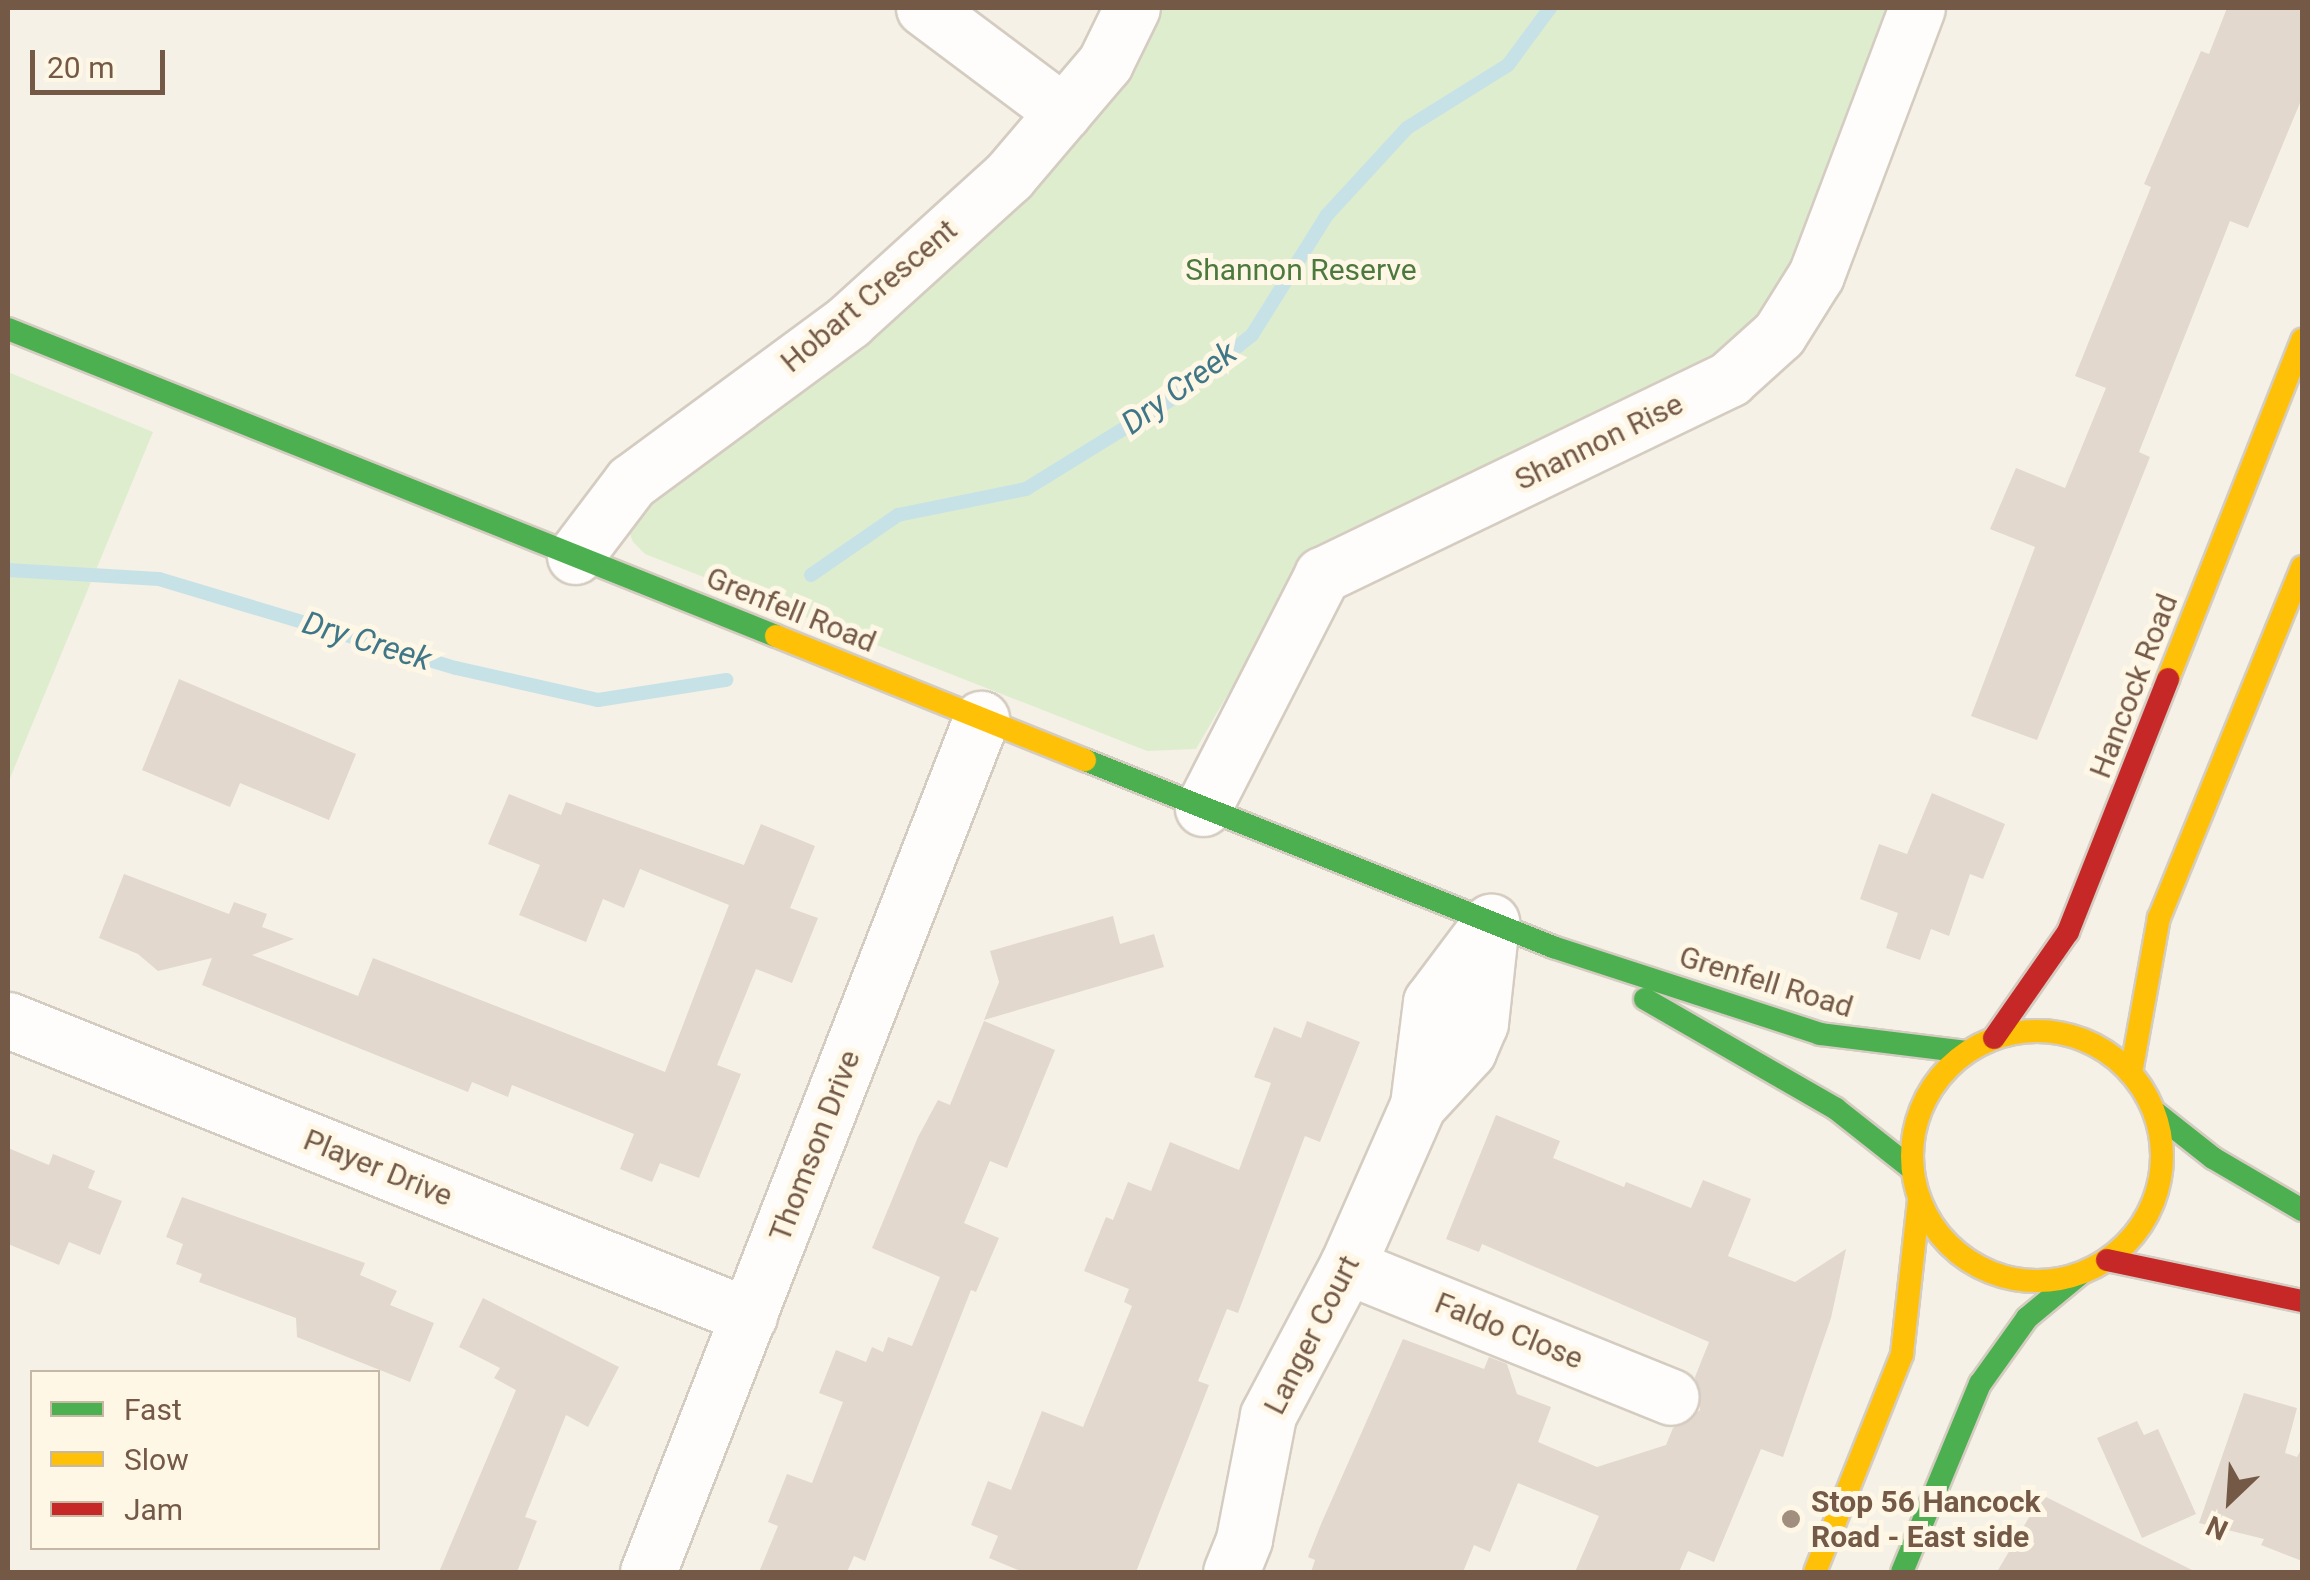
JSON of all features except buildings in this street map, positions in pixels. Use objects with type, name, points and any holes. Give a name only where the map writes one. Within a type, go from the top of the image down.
[{"type":"main road","name":"Grenfell Road","points":[[8,328],[1553,947],[1820,1034],[1966,1052]]},
{"type":"main road","name":"Hancock Road","points":[[1994,1038],[2074,918],[2302,340]]},
{"type":"main road","points":[[2131,1073],[2159,918],[2302,567]]},
{"type":"main road","name":"Grenfell Road","points":[[1553,947],[1836,1108],[1912,1169]]},
{"type":"main road","points":[[2080,1274],[2032,1282],[1984,1270],[1944,1240],[1919,1199],[1912,1169],[1923,1103],[1966,1052],[1994,1038],[2030,1030],[2068,1034],[2102,1049],[2131,1073],[2156,1114],[2213,1158],[2302,1210]]},
{"type":"main road","points":[[1902,1572],[1980,1384],[2027,1318],[2080,1274],[2107,1260],[2138,1232],[2156,1195],[2163,1154],[2156,1114]]},
{"type":"main road","points":[[1815,1572],[1902,1354],[1919,1199]]},
{"type":"main road","points":[[2107,1260],[2302,1301]]},
{"type":"street","points":[[924,8],[1064,112]]},
{"type":"street","name":"Hobart Crescent","points":[[575,556],[631,482],[849,321],[1008,177],[1105,63],[1132,8]]},
{"type":"street","name":"Shannon Rise","points":[[1202,808],[1322,576],[1729,379],[1779,334],[1816,274],[1917,8]]},
{"type":"street","name":"Thomson Drive","points":[[648,1572],[981,719]]},
{"type":"street","name":"Langer Court","points":[[1231,1572],[1244,1539],[1268,1414],[1348,1266],[1418,1105],[1468,1051],[1480,1023],[1491,922]]},
{"type":"street","name":"Player Drive","points":[[8,1020],[749,1316]]},
{"type":"street","name":"Faldo Close","points":[[1348,1266],[1671,1397]]},
{"type":"green space","name":"Shannon Reserve","points":[[1159,8],[1898,8],[1800,267],[1718,365],[1307,558],[1196,749],[1147,751],[645,554],[633,542],[627,526],[631,505]]},
{"type":"green space","points":[[8,372],[153,432],[8,783]]},
{"type":"waterway","name":"Dry Creek","points":[[811,575],[898,515],[1026,489],[1170,400],[1252,335],[1327,215],[1407,128],[1508,65],[1550,8]]},
{"type":"waterway","name":"Dry Creek","points":[[8,570],[159,579],[456,668],[598,700],[726,680]]},
{"type":"traffic: fast","points":[[8,329],[776,636]]},
{"type":"traffic: fast","points":[[1085,760],[1553,947],[1820,1034],[1966,1052]]},
{"type":"traffic: fast","points":[[1645,999],[1836,1109],[1912,1169]]},
{"type":"traffic: fast","points":[[2156,1113],[2213,1158],[2302,1210]]},
{"type":"traffic: fast","points":[[1902,1572],[1980,1384],[2027,1318],[2080,1274]]},
{"type":"traffic: slow","points":[[2168,679],[2302,340]]},
{"type":"traffic: slow","points":[[2131,1073],[2159,918],[2302,567]]},
{"type":"traffic: slow","points":[[776,636],[1085,760]]},
{"type":"traffic: slow","points":[[2037,1031],[2085,1041],[2125,1068],[2152,1108],[2162,1156],[2152,1204],[2125,1244],[2085,1271],[2037,1281],[1989,1271],[1949,1244],[1922,1204],[1912,1156],[1922,1108],[1949,1068],[1989,1041],[2037,1031]]},
{"type":"traffic: slow","points":[[1815,1572],[1902,1354],[1919,1199]]},
{"type":"traffic: jam","points":[[1994,1038],[2068,932],[2168,679]]},
{"type":"traffic: jam","points":[[2107,1260],[2302,1301]]},
{"type":"place","name":"Stop 56 Hancock Road - East side","points":[[1791,1519]]}]
